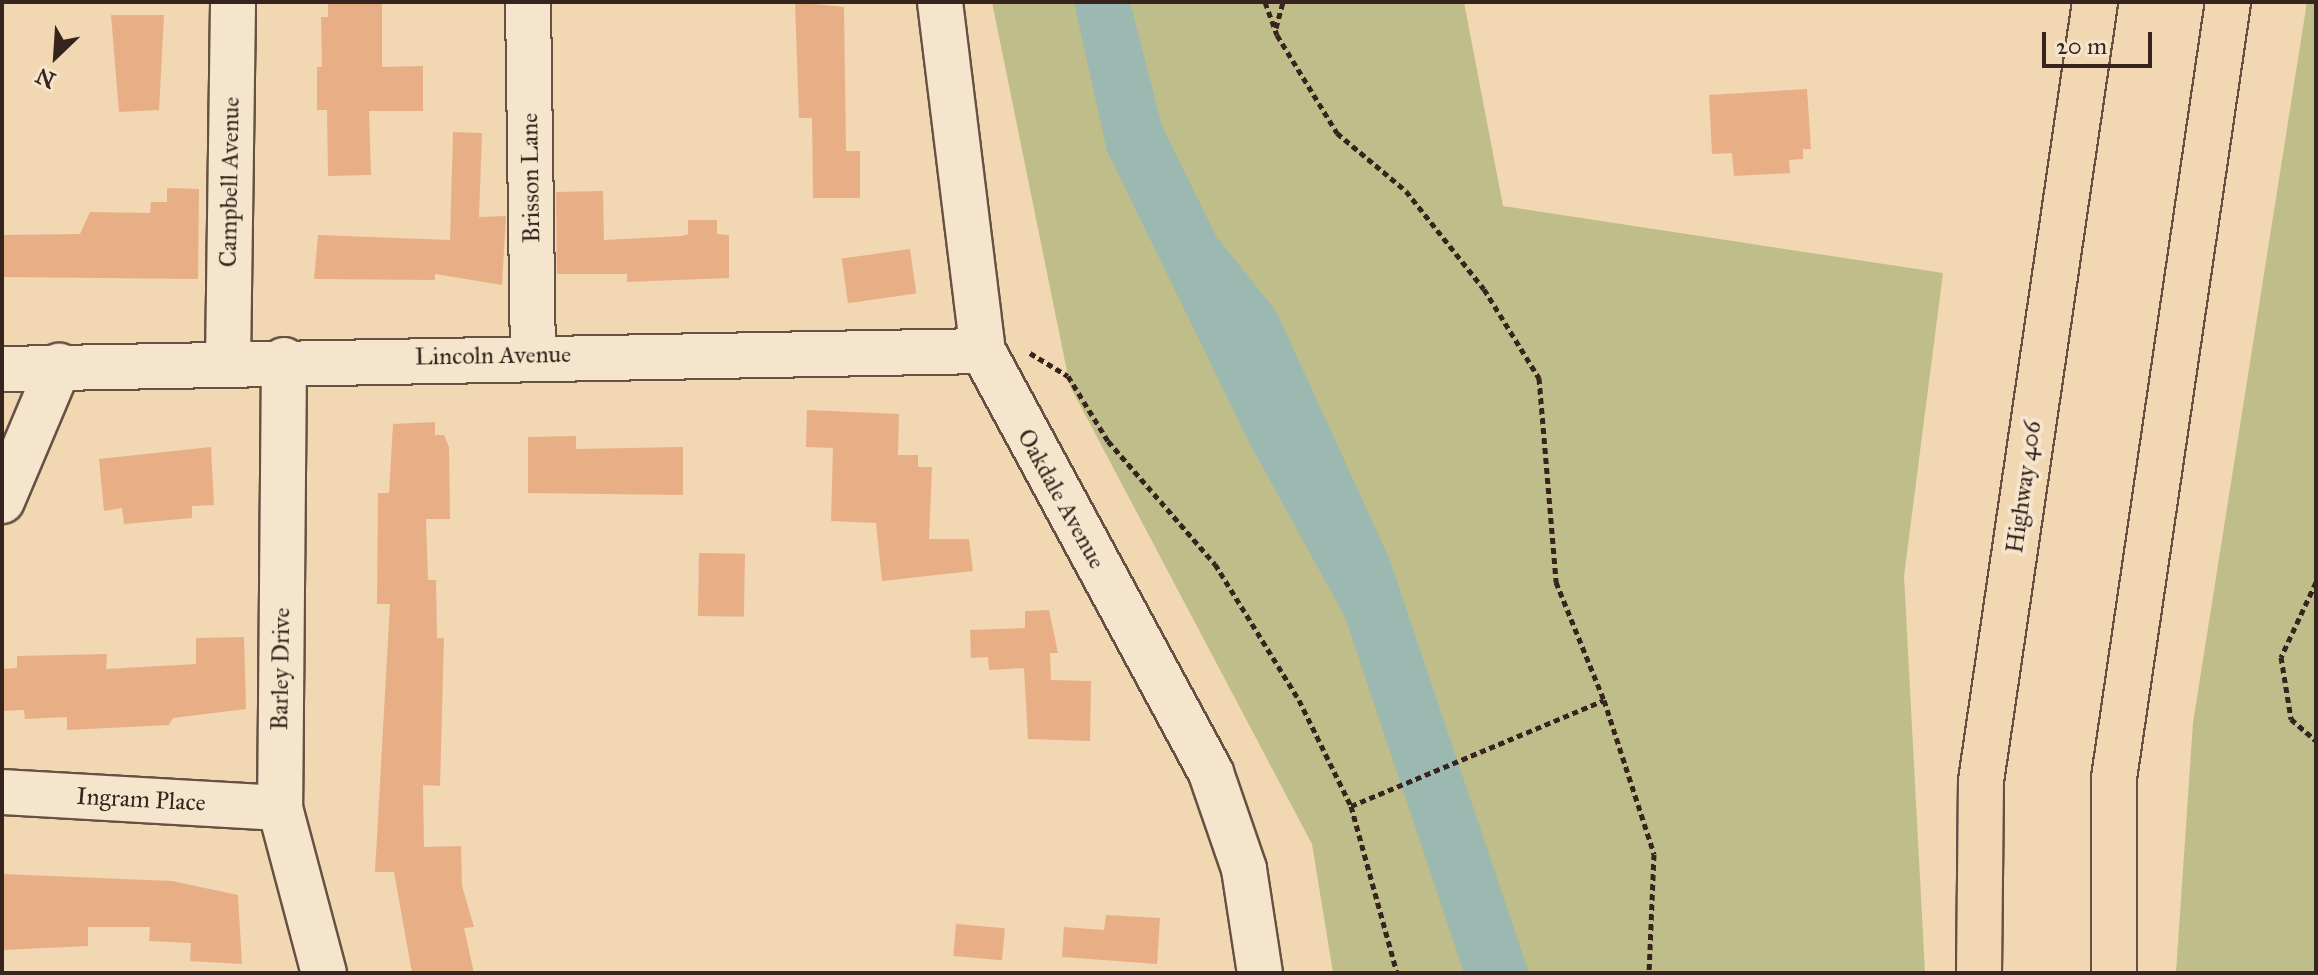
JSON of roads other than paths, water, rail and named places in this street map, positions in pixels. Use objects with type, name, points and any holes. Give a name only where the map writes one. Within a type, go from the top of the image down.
[{"type":"highway","name":"Highway 406","points":[[1979,973],[1981,781],[2095,2]]},
{"type":"highway","points":[[2114,973],[2114,778],[2228,2]]},
{"type":"street","name":"Campbell Avenue","points":[[228,363],[233,2]]},
{"type":"street","name":"Brisson Lane","points":[[528,2],[533,355]]},
{"type":"street","name":"Oakdale Avenue","points":[[940,2],[983,351],[1211,773],[1244,869],[1260,973]]},
{"type":"street","name":"Lincoln Avenue","points":[[2,369],[533,355],[983,351]]},
{"type":"street","name":"Barley Drive","points":[[284,360],[280,808],[324,973]]},
{"type":"street","points":[[2,501],[59,366]]},
{"type":"street","name":"Ingram Place","points":[[2,792],[280,808]]},
{"type":"water","points":[[1074,2],[1130,2],[1162,126],[1216,236],[1276,311],[1389,558],[1529,973],[1464,973],[1345,617],[1250,444],[1107,151]]}]
